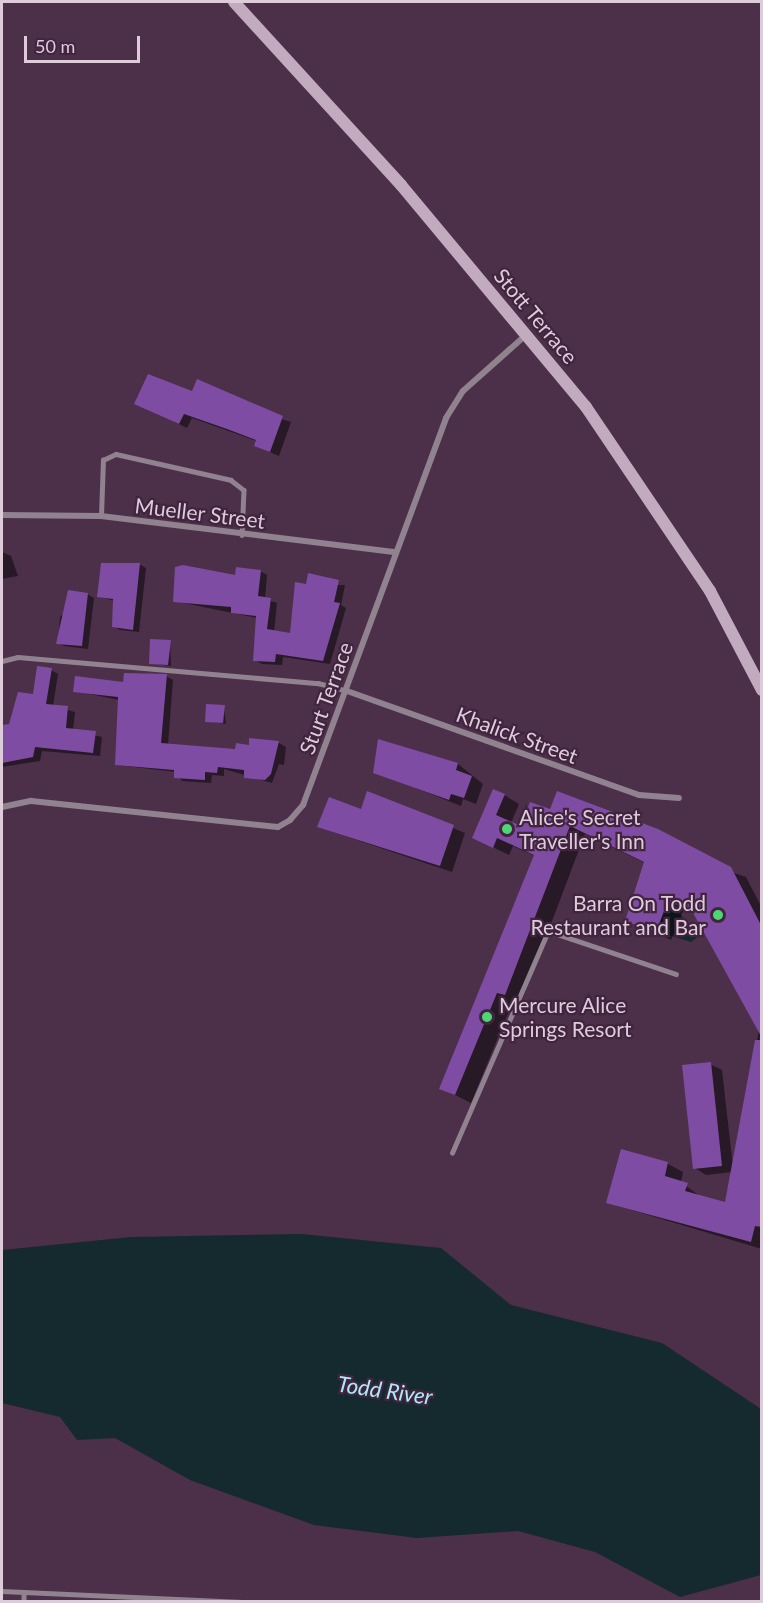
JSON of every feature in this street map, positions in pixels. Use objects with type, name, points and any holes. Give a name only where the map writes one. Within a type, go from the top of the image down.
[{"type":"main road","name":"Stott Terrace","points":[[234,2],[401,185],[526,334],[628,464],[710,591],[762,690]]},
{"type":"street","name":"Sturt Terrace","points":[[2,807],[31,801],[278,827],[303,805],[347,691],[394,552],[446,418],[463,391],[526,334]]},
{"type":"street","name":"Mueller Street","points":[[2,515],[101,516],[242,536],[394,552]]},
{"type":"street","name":"Khalick Street","points":[[347,691],[639,795],[679,798]]},
{"type":"lane","points":[[101,516],[103,460],[116,454],[231,480],[244,490],[242,536]]},
{"type":"lane","points":[[2,661],[18,657],[295,681],[347,691]]},
{"type":"lane","points":[[452,1154],[548,931],[676,974]]},
{"type":"lane","points":[[2,1591],[247,1601]]},
{"type":"lane","points":[[24,1592],[24,1602]]},
{"type":"water","points":[[665,907],[681,915],[699,936],[691,942],[665,934],[658,925]]},
{"type":"water","name":"Todd River","points":[[302,1234],[441,1248],[511,1305],[662,1343],[761,1409],[761,1575],[680,1597],[595,1552],[518,1531],[417,1538],[314,1525],[190,1480],[115,1438],[77,1440],[60,1417],[2,1403],[2,1250],[131,1237]]},
{"type":"building","points":[[148,374],[192,391],[197,379],[283,416],[270,452],[254,446],[256,440],[227,429],[184,414],[179,424],[134,404]]},
{"type":"building","points":[[101,563],[140,563],[133,630],[112,627],[113,599],[97,597]]},
{"type":"building","points":[[183,565],[235,575],[236,567],[261,570],[258,596],[271,598],[267,629],[290,633],[295,582],[306,584],[308,573],[339,580],[334,602],[340,603],[323,661],[276,654],[275,662],[253,661],[256,616],[231,613],[231,607],[173,602],[175,567]]},
{"type":"building","points":[[68,590],[88,593],[82,646],[56,644]]},
{"type":"building","points":[[150,639],[171,640],[168,665],[149,664]]},
{"type":"building","points":[[37,666],[52,668],[46,704],[68,706],[66,728],[96,731],[93,753],[35,747],[33,757],[2,763],[2,725],[9,724],[18,692],[33,694]]},
{"type":"building","points":[[124,673],[167,674],[161,743],[235,749],[236,743],[249,745],[249,738],[279,741],[271,774],[265,780],[244,778],[244,770],[218,767],[217,773],[205,772],[205,780],[174,778],[174,770],[115,765],[118,697],[73,692],[75,676],[123,682]]},
{"type":"building","points":[[206,704],[225,705],[223,723],[205,722]]},
{"type":"building","points":[[378,739],[458,763],[456,770],[472,776],[464,798],[451,794],[449,800],[373,773]]},
{"type":"building","points":[[493,789],[505,794],[496,815],[521,826],[530,802],[550,809],[557,791],[658,829],[731,867],[762,927],[762,1038],[692,911],[668,901],[656,932],[625,921],[644,862],[570,826],[505,995],[497,993],[455,1095],[439,1089],[534,855],[497,838],[493,848],[472,838]]},
{"type":"building","points":[[367,791],[454,825],[440,866],[317,827],[329,797],[361,809]]},
{"type":"building","points":[[755,1040],[762,1040],[762,1227],[755,1226],[751,1242],[606,1203],[621,1149],[668,1162],[665,1176],[688,1183],[685,1191],[725,1202]]},
{"type":"building","points":[[711,1062],[722,1166],[693,1169],[682,1065]]},
{"type":"place","name":"Alice's Secret Traveller's Inn","points":[[507,829]]},
{"type":"place","name":"Barra On Todd Restaurant and Bar","points":[[718,915]]},
{"type":"place","name":"Mercure Alice Springs Resort","points":[[487,1017]]}]
